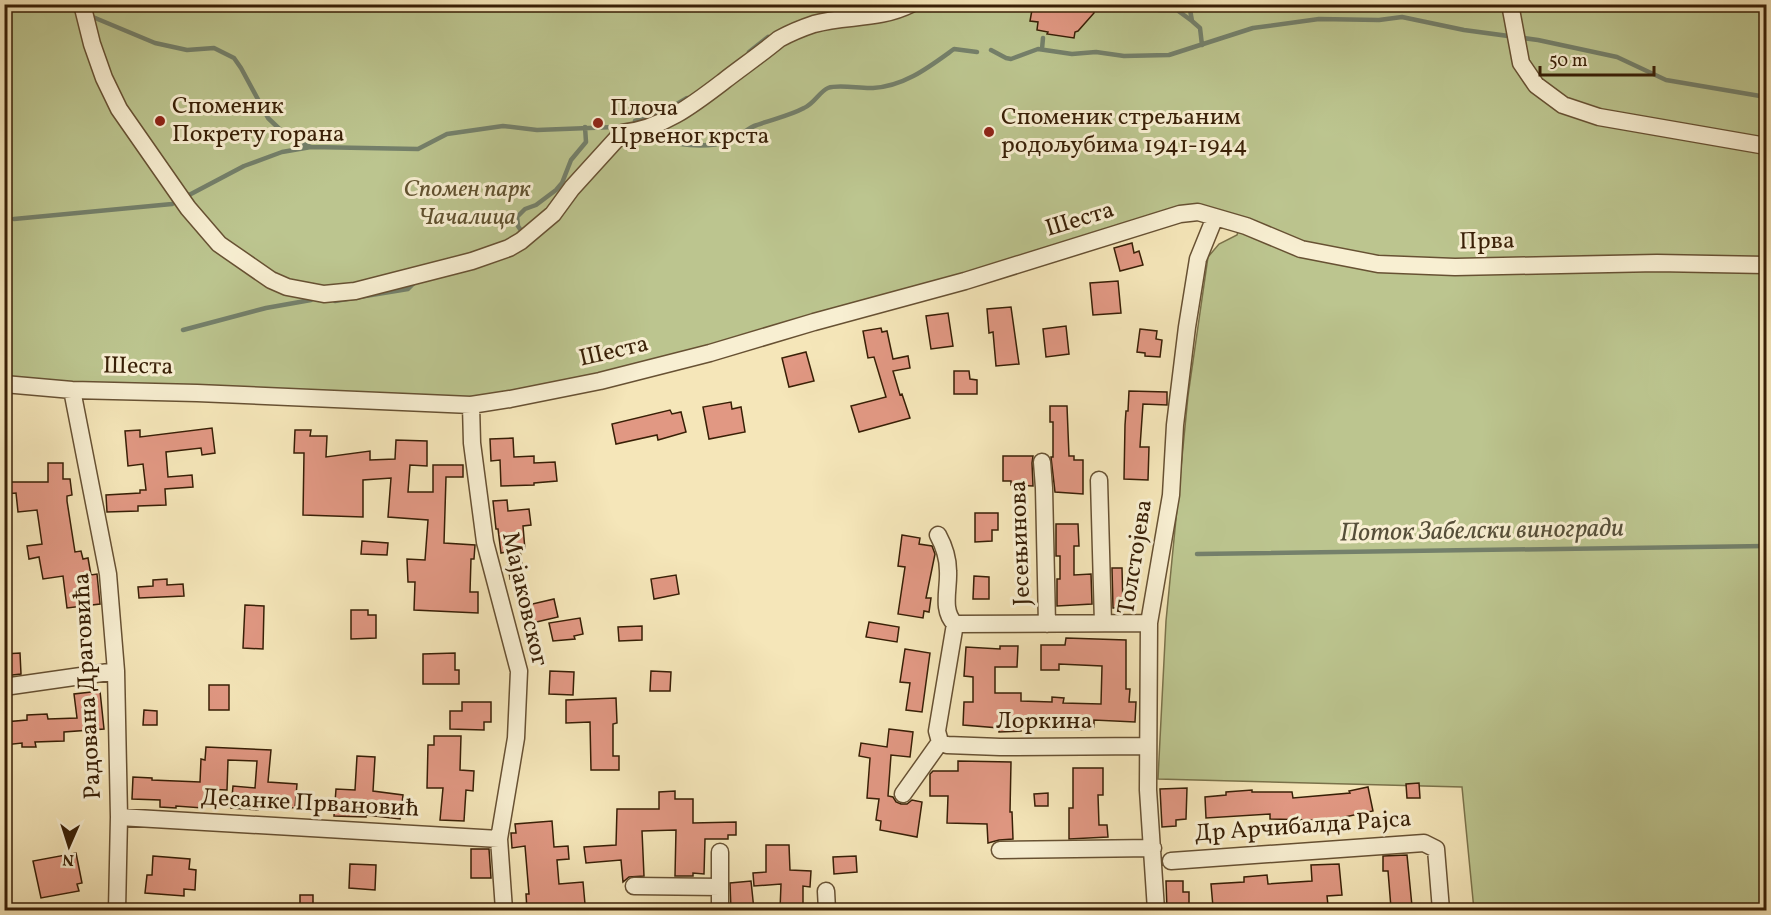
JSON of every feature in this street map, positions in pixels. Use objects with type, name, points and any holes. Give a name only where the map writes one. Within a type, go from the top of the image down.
[{"type":"street","points":[[83,10],[104,78],[119,109],[182,200],[219,244],[271,280],[287,287],[324,294],[355,291],[472,261],[509,248],[553,214],[572,188],[623,136],[661,122],[694,105],[779,39],[816,24],[894,12],[911,4]]},
{"type":"street","points":[[1510,4],[1521,63],[1536,85],[1570,109],[1606,119],[1767,146]]},
{"type":"street","name":"Шеста","points":[[4,384],[72,390],[471,405],[600,381],[710,353],[965,281],[1180,214],[1198,212],[1215,217]]},
{"type":"street","name":"Прва","points":[[1215,217],[1246,226],[1301,249],[1378,264],[1455,267],[1657,263],[1767,264]]},
{"type":"street","name":"Толстојева","points":[[1156,910],[1148,790],[1149,623],[1171,495],[1174,425],[1186,327],[1198,259],[1215,217]]},
{"type":"street","name":"Радована Драговића","points":[[72,390],[108,574],[116,671],[117,910]]},
{"type":"street","name":"Мајаковског","points":[[471,405],[472,443],[485,542],[519,671],[516,738],[499,839],[504,910]]},
{"type":"street","name":"Јесењинова","points":[[1042,462],[1047,624]]},
{"type":"street","points":[[1099,480],[1103,623]]},
{"type":"street","points":[[903,794],[940,742],[937,731],[955,624],[947,612],[947,559],[944,545],[938,535]]},
{"type":"street","name":"Јесењинова","points":[[955,624],[1149,623]]},
{"type":"street","points":[[4,687],[116,671]]},
{"type":"street","name":"Лоркина","points":[[940,742],[947,745],[1000,747],[1148,746]]},
{"type":"street","name":"Десанке Првановић","points":[[118,817],[499,839]]},
{"type":"street","name":"Др Арчибалда Рајса","points":[[1171,861],[1424,843],[1436,849],[1441,910]]},
{"type":"street","points":[[1000,850],[1153,848]]},
{"type":"street","points":[[720,852],[720,910]]},
{"type":"street","points":[[634,886],[720,887]]},
{"type":"street","points":[[826,891],[827,910]]},
{"type":"green space","name":"Спомен парк Чачалица","points":[[5,5],[1766,5],[1766,910],[1474,910],[1462,787],[1158,779],[1166,621],[1188,396],[1208,257],[1219,244],[1237,235],[1240,225],[1198,212],[965,281],[510,399],[5,384]]},
{"type":"building","points":[[1033,4],[1095,4],[1094,13],[1075,32],[1074,38],[1037,30],[1038,22],[1030,21]]},
{"type":"building","points":[[1132,243],[1134,253],[1139,251],[1143,265],[1120,271],[1114,248]]},
{"type":"building","points":[[1118,281],[1121,313],[1093,315],[1090,283]]},
{"type":"building","points":[[1011,307],[1019,364],[996,366],[993,332],[989,333],[987,309]]},
{"type":"building","points":[[948,313],[953,346],[931,349],[926,316]]},
{"type":"building","points":[[1066,326],[1069,354],[1046,357],[1043,329]]},
{"type":"building","points":[[881,328],[882,332],[887,331],[893,359],[908,356],[910,368],[893,371],[910,418],[859,432],[851,406],[886,397],[874,357],[868,358],[863,331]]},
{"type":"building","points":[[1140,329],[1157,331],[1156,339],[1162,340],[1160,357],[1145,356],[1145,353],[1137,352]]},
{"type":"building","points":[[806,352],[814,381],[789,387],[782,358]]},
{"type":"building","points":[[954,371],[969,371],[970,379],[977,380],[977,394],[954,394]]},
{"type":"building","points":[[1129,391],[1167,392],[1167,405],[1143,404],[1140,447],[1149,447],[1148,480],[1124,479],[1125,425]]},
{"type":"building","points":[[731,402],[732,409],[741,407],[745,432],[709,439],[703,407]]},
{"type":"building","points":[[1050,406],[1067,406],[1069,456],[1074,456],[1074,460],[1083,460],[1083,494],[1055,492],[1051,457],[1053,457],[1053,422],[1050,422]]},
{"type":"building","points":[[670,410],[672,414],[681,412],[686,432],[658,440],[657,435],[616,444],[612,424]]},
{"type":"building","points":[[212,428],[215,453],[202,455],[201,448],[166,452],[168,477],[192,475],[193,487],[165,489],[166,505],[138,506],[138,511],[107,512],[106,495],[140,493],[140,490],[146,490],[143,464],[128,466],[125,431],[140,430],[140,437]]},
{"type":"building","points":[[295,430],[311,430],[310,436],[327,436],[326,457],[370,451],[370,460],[395,459],[396,440],[427,441],[427,466],[410,465],[408,492],[433,492],[433,465],[463,465],[463,477],[446,477],[444,543],[475,545],[474,559],[471,559],[470,592],[478,592],[478,613],[414,610],[415,582],[408,582],[407,559],[425,560],[428,520],[388,517],[391,478],[363,480],[363,517],[303,515],[304,453],[294,453]]},
{"type":"building","points":[[513,438],[514,457],[534,456],[534,463],[555,462],[557,481],[534,483],[534,485],[501,486],[500,460],[491,461],[490,439]]},
{"type":"building","points":[[1003,456],[1033,456],[1033,486],[1011,485],[1011,481],[1003,481]]},
{"type":"building","points":[[48,463],[63,463],[63,479],[70,479],[72,495],[67,496],[67,501],[75,552],[81,551],[83,559],[88,558],[91,575],[97,574],[100,604],[67,608],[63,576],[43,579],[39,557],[29,559],[27,546],[42,544],[37,510],[18,512],[16,493],[4,494],[4,482],[48,482]]},
{"type":"building","points":[[507,500],[508,511],[529,509],[531,525],[523,526],[525,550],[520,550],[524,577],[510,579],[506,552],[501,553],[493,501]]},
{"type":"building","points":[[975,513],[998,513],[998,530],[992,530],[992,541],[975,542]]},
{"type":"building","points":[[1056,524],[1078,524],[1079,546],[1074,546],[1074,575],[1091,574],[1092,604],[1057,606],[1060,556],[1056,556]]},
{"type":"building","points":[[902,535],[920,538],[919,544],[932,546],[935,554],[926,598],[931,598],[929,612],[924,611],[923,618],[898,614],[905,567],[898,566]]},
{"type":"building","points":[[362,541],[388,543],[387,555],[361,554]]},
{"type":"building","points":[[1112,568],[1122,568],[1123,608],[1113,608]]},
{"type":"building","points":[[676,575],[679,594],[654,599],[651,579]]},
{"type":"building","points":[[974,576],[989,577],[989,599],[973,599]]},
{"type":"building","points":[[167,579],[167,585],[183,584],[184,596],[139,598],[138,587],[153,586],[153,580]]},
{"type":"building","points":[[554,599],[558,617],[532,623],[528,605]]},
{"type":"building","points":[[245,605],[264,606],[263,649],[243,648]]},
{"type":"building","points":[[351,610],[368,610],[368,615],[376,615],[376,638],[351,639]]},
{"type":"building","points":[[580,618],[583,634],[574,636],[575,639],[553,641],[549,623]]},
{"type":"building","points":[[869,622],[899,627],[897,642],[866,637]]},
{"type":"building","points":[[642,626],[642,640],[619,641],[618,627]]},
{"type":"building","points":[[1066,638],[1126,640],[1126,689],[1130,689],[1129,702],[1136,702],[1135,722],[1094,720],[1094,727],[1085,727],[1085,730],[1021,728],[1021,731],[999,732],[999,728],[963,725],[964,702],[973,702],[973,677],[964,676],[966,647],[1000,649],[1000,646],[1018,646],[1017,667],[995,667],[995,693],[1021,693],[1021,701],[1052,702],[1052,697],[1064,698],[1063,703],[1101,704],[1102,666],[1059,664],[1059,670],[1041,670],[1041,645],[1065,645]]},
{"type":"building","points":[[905,649],[930,653],[922,712],[906,710],[910,683],[900,682]]},
{"type":"building","points":[[20,653],[21,674],[4,676],[4,654]]},
{"type":"building","points":[[455,653],[455,670],[459,670],[459,684],[423,684],[423,654]]},
{"type":"building","points":[[550,671],[574,672],[573,695],[549,694]]},
{"type":"building","points":[[651,671],[671,672],[670,691],[650,691]]},
{"type":"building","points":[[209,685],[229,685],[229,710],[209,710]]},
{"type":"building","points":[[100,691],[104,729],[64,732],[64,741],[35,742],[36,747],[22,747],[22,743],[4,745],[4,722],[27,720],[27,715],[47,714],[48,719],[77,718],[74,694]]},
{"type":"building","points":[[616,698],[617,723],[613,724],[613,756],[619,756],[619,770],[591,770],[590,722],[566,723],[566,700]]},
{"type":"building","points":[[462,702],[491,702],[491,722],[484,722],[484,730],[450,729],[450,711],[462,711]]},
{"type":"building","points":[[144,710],[157,711],[157,725],[143,725]]},
{"type":"building","points":[[889,729],[913,732],[910,757],[891,755],[888,796],[901,804],[907,804],[912,800],[922,802],[917,837],[880,830],[881,821],[876,820],[879,799],[867,798],[870,758],[859,756],[861,743],[887,747]]},
{"type":"building","points":[[434,736],[461,736],[460,770],[474,771],[473,791],[466,790],[464,821],[440,820],[443,788],[427,788],[428,745],[434,745]]},
{"type":"building","points":[[206,747],[271,750],[268,782],[297,784],[295,808],[258,805],[258,810],[231,808],[233,786],[255,788],[257,761],[228,760],[227,790],[205,789],[203,808],[160,807],[160,800],[132,799],[133,777],[200,782],[201,759],[205,760]]},
{"type":"building","points":[[357,756],[375,757],[373,791],[403,795],[400,819],[366,815],[366,817],[334,816],[336,789],[355,790]]},
{"type":"building","points":[[958,761],[1011,762],[1010,812],[1012,812],[1013,839],[988,843],[987,824],[947,823],[948,796],[930,796],[930,774],[933,771],[958,771]]},
{"type":"building","points":[[1073,768],[1103,768],[1103,795],[1098,795],[1099,825],[1107,825],[1108,837],[1069,839],[1069,808],[1073,808]]},
{"type":"building","points":[[1419,783],[1420,798],[1407,798],[1406,784]]},
{"type":"building","points":[[1368,787],[1373,811],[1340,818],[1270,819],[1270,814],[1206,818],[1205,797],[1226,795],[1226,792],[1252,790],[1252,792],[1292,792],[1293,798],[1350,793],[1349,791]]},
{"type":"building","points":[[1187,788],[1186,819],[1176,820],[1176,826],[1162,827],[1160,789]]},
{"type":"building","points":[[675,791],[675,799],[693,799],[693,823],[736,822],[736,835],[728,835],[728,839],[705,839],[704,874],[675,876],[676,830],[642,831],[644,876],[629,877],[623,882],[621,860],[586,863],[584,847],[616,845],[617,809],[659,809],[659,792]]},
{"type":"building","points":[[1048,793],[1048,806],[1035,806],[1034,794]]},
{"type":"building","points":[[552,821],[554,847],[568,846],[569,859],[557,860],[559,884],[583,882],[585,904],[555,907],[556,910],[527,910],[526,894],[529,894],[525,846],[512,848],[511,833],[516,833],[515,824]]},
{"type":"building","points":[[766,845],[789,845],[790,870],[811,871],[810,887],[803,886],[803,910],[780,910],[781,884],[754,886],[753,873],[766,872]]},
{"type":"building","points":[[471,849],[489,849],[491,878],[471,878]]},
{"type":"building","points":[[76,853],[82,883],[77,884],[79,891],[41,898],[33,861]]},
{"type":"building","points":[[1407,855],[1412,906],[1391,908],[1388,871],[1383,871],[1383,856]]},
{"type":"building","points":[[153,856],[190,859],[189,869],[196,870],[195,890],[184,889],[184,896],[145,893],[147,875],[152,875]]},
{"type":"building","points":[[856,856],[857,872],[834,874],[833,857]]},
{"type":"building","points":[[350,864],[376,865],[375,890],[349,888]]},
{"type":"building","points":[[1339,864],[1342,895],[1327,896],[1328,905],[1301,907],[1301,910],[1278,910],[1278,905],[1213,907],[1211,884],[1244,882],[1244,877],[1267,875],[1268,884],[1312,881],[1311,865]]},
{"type":"building","points":[[751,881],[754,910],[731,910],[730,883]]},
{"type":"building","points":[[1166,881],[1183,881],[1183,892],[1189,892],[1189,910],[1167,910]]},
{"type":"building","points":[[300,895],[313,895],[313,910],[300,910]]},
{"type":"waterway","points":[[63,4],[80,13]]},
{"type":"waterway","points":[[840,11],[885,4]]},
{"type":"waterway","points":[[1189,4],[1192,21],[1200,28],[1202,45]]},
{"type":"waterway","points":[[1154,7],[1159,10],[1177,10],[1192,21]]},
{"type":"waterway","points":[[88,15],[155,43],[187,50],[214,48],[234,58],[268,118],[289,138],[311,147],[418,149],[447,134],[503,126],[537,130],[615,127]]},
{"type":"waterway","points":[[991,50],[1011,59],[1038,49],[1072,54],[1096,52],[1124,56],[1169,55],[1253,28],[1319,19],[1379,20],[1402,17],[1464,30],[1538,40],[1617,57],[1666,80],[1766,97]]},
{"type":"waterway","points":[[749,52],[768,37]]},
{"type":"waterway","points":[[1042,49],[1043,38]]},
{"type":"waterway","points":[[640,136],[684,144],[718,144],[733,139],[753,126],[804,108],[828,88],[838,86],[868,88],[896,84],[954,49],[977,52]]},
{"type":"waterway","points":[[635,121],[665,111],[687,98]]},
{"type":"waterway","points":[[524,235],[518,226],[517,217],[525,209],[536,205],[556,190],[562,183],[571,160],[586,142],[585,127]]},
{"type":"waterway","points":[[14,219],[172,204],[244,166],[282,152],[311,147]]},
{"type":"waterway","points":[[335,301],[408,289],[415,282]]},
{"type":"waterway","points":[[183,330],[266,308],[311,300]]},
{"type":"waterway","name":"Поток Забелски виногради","points":[[1197,554],[1766,546]]},
{"type":"place","name":"Споменик Покрету горана","points":[[160,121]]},
{"type":"place","name":"Плоча Црвеног крста","points":[[598,123]]},
{"type":"place","name":"Споменик стрељаним родољубима 1941-1944","points":[[989,132]]}]
